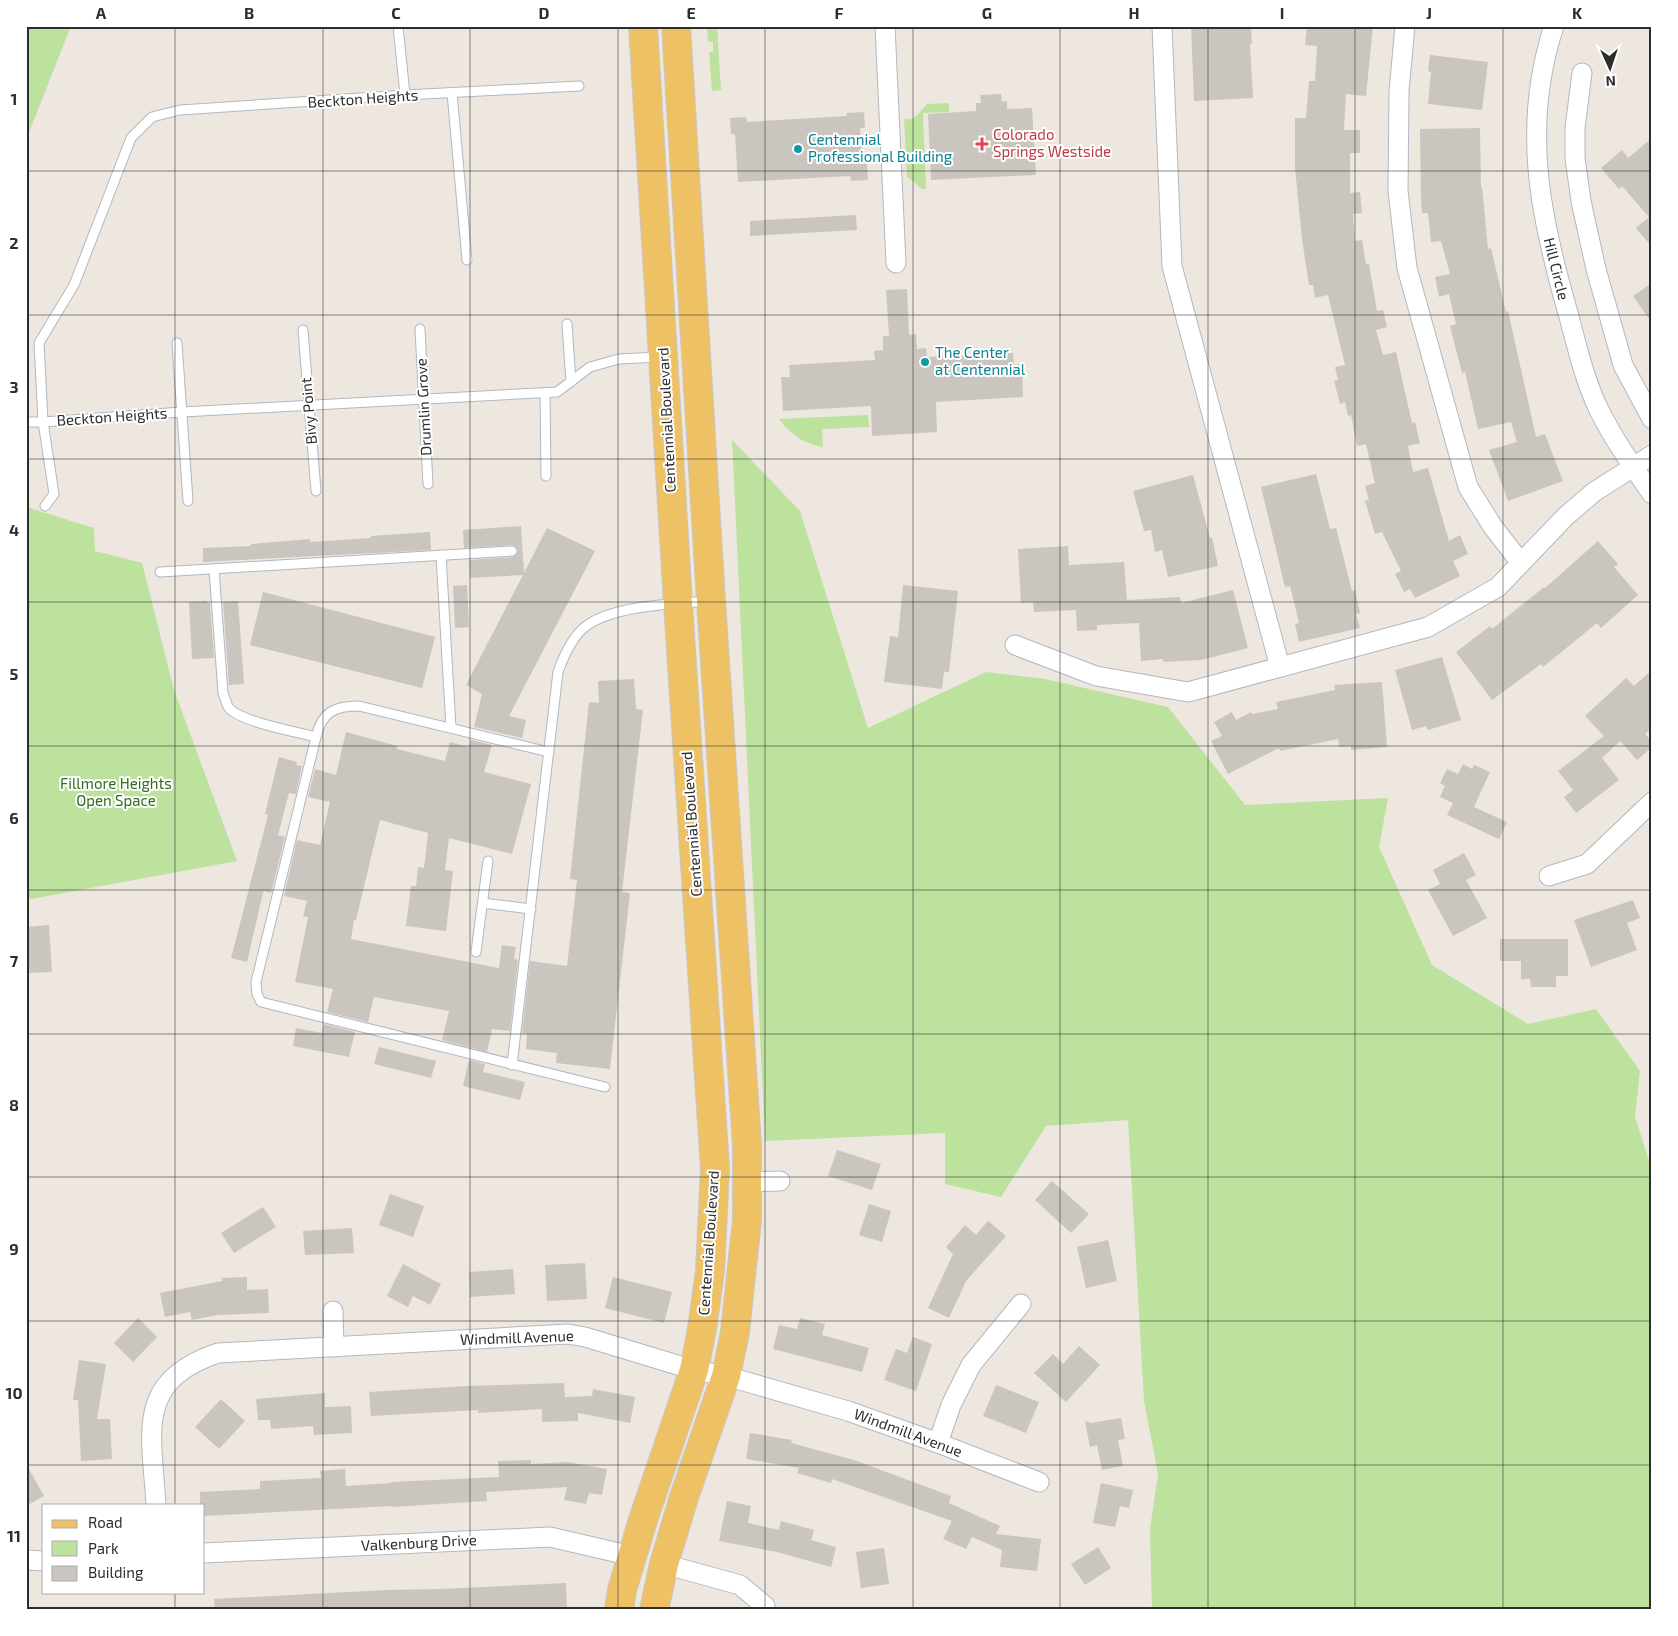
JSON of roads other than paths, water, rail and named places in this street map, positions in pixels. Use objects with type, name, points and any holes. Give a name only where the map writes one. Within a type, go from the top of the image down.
[{"type":"main road","name":"Centennial Boulevard","points":[[618,1610],[632,1556],[694,1370],[710,1271],[715,1169],[643,26]]},
{"type":"main road","points":[[654,1610],[664,1564],[684,1497],[726,1376],[735,1332],[747,1220],[748,1182],[676,26]]},
{"type":"street","points":[[884,26],[896,263]]},
{"type":"street","points":[[1162,26],[1172,266],[1280,667]]},
{"type":"street","points":[[1404,26],[1399,91],[1398,191],[1407,268],[1468,487],[1493,527],[1521,563]]},
{"type":"street","name":"Hill Circle","points":[[1554,26],[1548,42],[1541,76],[1536,147],[1538,181],[1552,257],[1586,378],[1599,409],[1633,467],[1652,494]]},
{"type":"street","points":[[1582,73],[1575,148],[1581,201],[1596,269],[1623,365],[1652,420]]},
{"type":"street","points":[[1015,645],[1096,676],[1188,692],[1428,627],[1498,587],[1566,516],[1594,492],[1652,455]]},
{"type":"street","points":[[1549,876],[1587,864],[1652,802]]},
{"type":"street","points":[[748,1182],[780,1181]]},
{"type":"street","points":[[938,1443],[951,1405],[971,1365],[1021,1304]]},
{"type":"street","points":[[333,1311],[334,1347]]},
{"type":"street","name":"Windmill Avenue","points":[[156,1504],[152,1425],[156,1404],[164,1386],[180,1370],[198,1360],[218,1353],[568,1334],[585,1337],[694,1370],[726,1376],[848,1411],[1039,1482]]},
{"type":"street","name":"Valkenburg Drive","points":[[205,1553],[550,1537],[632,1556]]},
{"type":"street","points":[[26,1560],[42,1561]]},
{"type":"street","points":[[664,1564],[740,1585],[765,1606]]},
{"type":"lane","points":[[398,26],[405,95]]},
{"type":"lane","name":"Beckton Heights","points":[[579,86],[180,110],[152,117],[131,138],[74,285],[39,344],[43,422],[182,412],[557,392],[590,367],[619,359],[663,357]]},
{"type":"lane","points":[[452,93],[467,260]]},
{"type":"lane","points":[[567,324],[571,382]]},
{"type":"lane","name":"Drumlin Grove","points":[[420,329],[428,484]]},
{"type":"lane","name":"Bivy Point","points":[[303,330],[316,491]]},
{"type":"lane","points":[[177,343],[188,501]]},
{"type":"lane","points":[[545,393],[546,476]]},
{"type":"lane","points":[[26,422],[43,422],[54,494],[45,506]]},
{"type":"lane","points":[[160,572],[512,551]]},
{"type":"lane","points":[[441,555],[451,728]]},
{"type":"lane","points":[[214,569],[223,693],[229,707],[239,716],[316,737]]},
{"type":"lane","points":[[512,1065],[558,672],[566,652],[588,624],[606,615],[628,610],[711,601]]},
{"type":"lane","points":[[549,752],[359,706],[347,706],[327,714],[319,723],[256,982],[257,994],[261,1002],[605,1087]]},
{"type":"lane","points":[[476,952],[488,861]]},
{"type":"lane","points":[[483,903],[531,909]]},
{"type":"place","name":"Colorado Springs Westside","points":[[982,144]]},
{"type":"place","name":"Centennial Professional Building","points":[[798,149]]},
{"type":"place","name":"The Center at Centennial","points":[[925,362]]},
{"type":"park label","name":"Fillmore Heights Open Space","points":[[116,792]]}]
